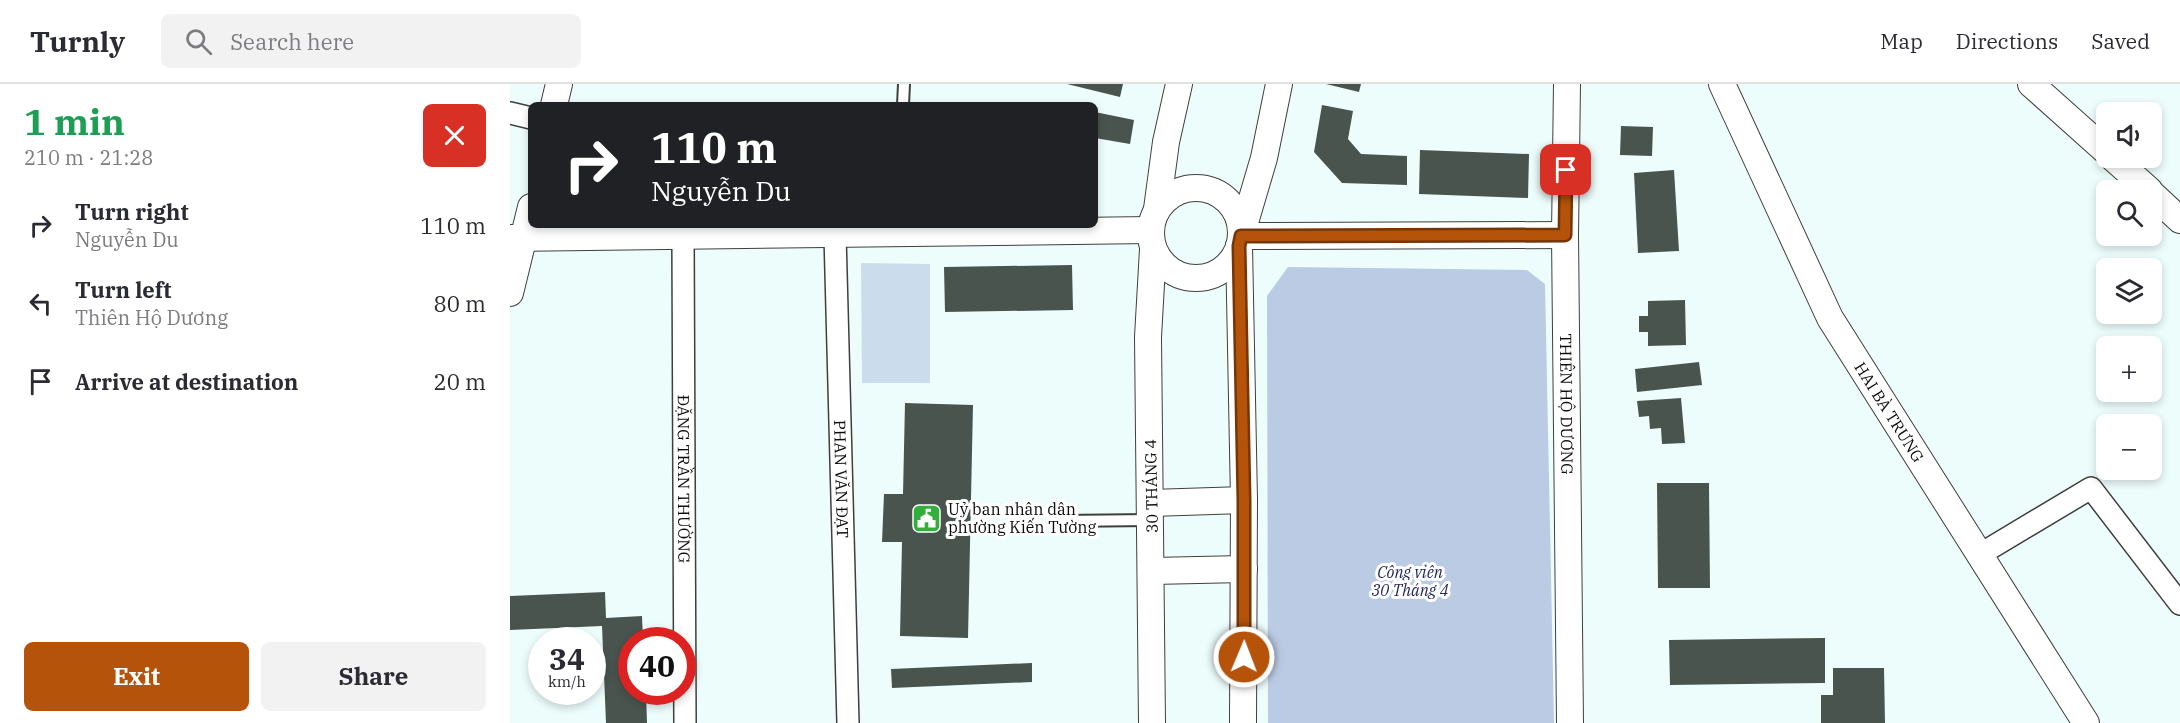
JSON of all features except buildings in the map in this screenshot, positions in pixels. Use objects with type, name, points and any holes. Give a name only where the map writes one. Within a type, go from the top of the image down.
[{"type":"street","points":[[555,102],[559,84]]},
{"type":"street","name":"30 THÁNG 4","points":[[1152,723],[1148,337],[1154,230],[1166,142],[1179,84]]},
{"type":"street","points":[[1243,723],[1245,569],[1240,241],[1240,222],[1234,208],[1224,198],[1210,190],[1195,188],[1180,190],[1167,198],[1154,230],[1164,265],[1179,275],[1197,278],[1215,274],[1230,263],[1240,241],[1264,158],[1279,84]]},
{"type":"street","name":"THIÊN HỘ DƯƠNG","points":[[1567,84],[1565,235],[1570,723]]},
{"type":"street","name":"HAI BÀ TRƯNG","points":[[1722,84],[1830,318],[2086,723]]},
{"type":"street","points":[[2031,84],[2096,142]]},
{"type":"street","points":[[510,113],[528,117]]},
{"type":"street","points":[[2124,168],[2137,180]]},
{"type":"street","points":[[2162,203],[2180,220]]},
{"type":"street","points":[[510,293],[517,238],[528,214]]},
{"type":"street","points":[[517,238],[835,235],[900,229],[1154,230]]},
{"type":"street","name":"PHAN VĂN ĐẠT","points":[[835,235],[848,723]]},
{"type":"street","points":[[1240,241],[1565,235]]},
{"type":"street","name":"ĐẶNG TRẦN THƯỜNG","points":[[683,236],[685,723]]},
{"type":"street","points":[[1979,555],[2091,488],[2180,604]]},
{"type":"street","points":[[1151,512],[1244,500]]},
{"type":"street","points":[[1152,571],[1245,569]]},
{"type":"lane","points":[[903,102],[904,84]]},
{"type":"lane","points":[[1060,521],[1151,512]]},
{"type":"green space","name":"Công viên 30 Tháng 4","points":[[1288,267],[1527,270],[1545,284],[1554,723],[1268,723],[1267,296]]},
{"type":"shaded area","points":[[861,263],[930,264],[930,383],[862,383]]},
{"type":"place","name":"Uỷ ban nhân dân phường Kiến Tường","points":[[927,518]]},
{"type":"route","points":[[1244,657],[1245,569],[1239,246],[1241,236],[1565,235],[1566,170]]}]
